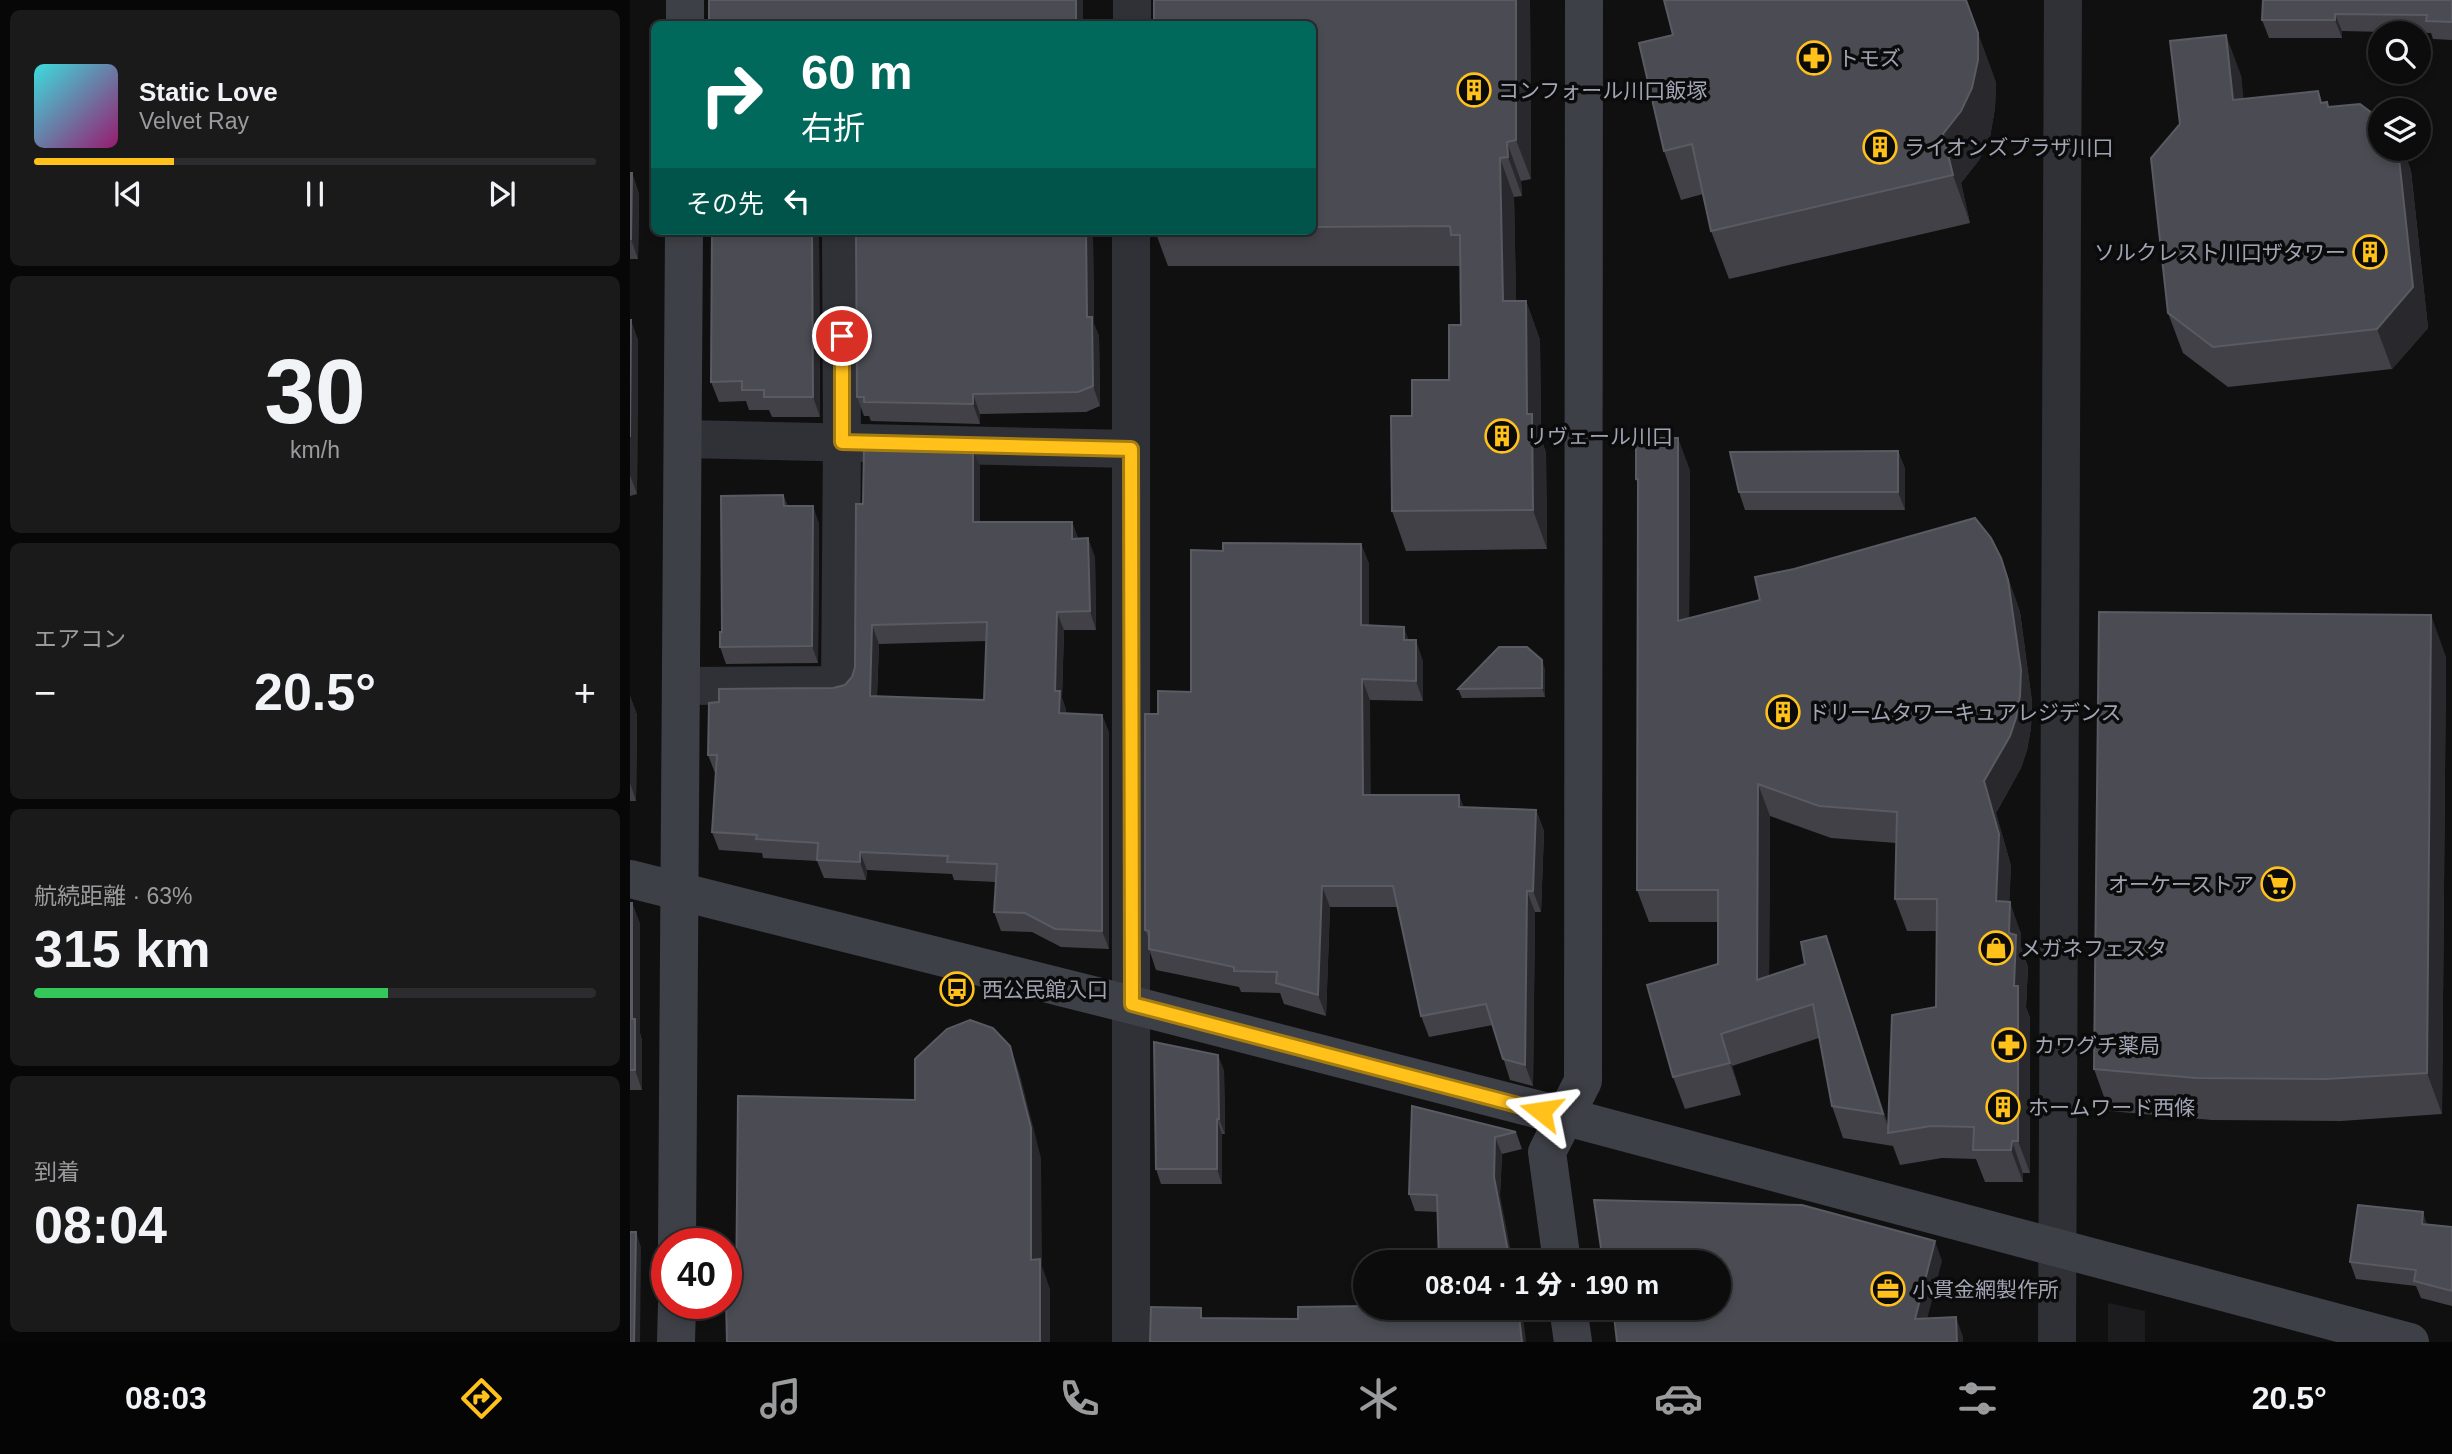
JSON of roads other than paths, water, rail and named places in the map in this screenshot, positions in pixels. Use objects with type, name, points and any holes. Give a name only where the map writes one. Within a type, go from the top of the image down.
[{"type":"street","points":[[685,0],[685,21]]},
{"type":"street","points":[[1132,0],[1132,21]]},
{"type":"street","points":[[1560,1250],[1547,1152],[1583,1081],[1584,0]]},
{"type":"street","points":[[2057,1342],[2063,0]]},
{"type":"street","points":[[677,1228],[684,235]]},
{"type":"street","points":[[681,686],[840,685],[841,235]]},
{"type":"street","points":[[1131,235],[1131,1342]]},
{"type":"street","points":[[684,439],[1131,449]]},
{"type":"street","points":[[630,879],[1132,1004],[1567,1117],[2410,1342]]},
{"type":"street","points":[[676,1342],[677,1319]]},
{"type":"street","points":[[1570,1320],[1573,1342]]},
{"type":"place","name":"トモズ","points":[[1814,58]]},
{"type":"place","name":"コンフォール川口飯塚","points":[[1474,90]]},
{"type":"place","name":"ライオンズプラザ川口","points":[[1880,147]]},
{"type":"place","name":"ソルクレスト川口ザタワー","points":[[2370,252]]},
{"type":"place","name":"リヴェール川口","points":[[1502,436]]},
{"type":"place","name":"ドリームタワーキュアレジデンス","points":[[1783,712]]},
{"type":"place","name":"オーケーストア","points":[[2278,884]]},
{"type":"place","name":"メガネフェスタ","points":[[1996,948]]},
{"type":"place","name":"西公民館入口","points":[[957,989]]},
{"type":"place","name":"カワグチ薬局","points":[[2009,1045]]},
{"type":"place","name":"ホームワード西條","points":[[2003,1107]]},
{"type":"place","name":"小貫金網製作所","points":[[1888,1289]]}]
